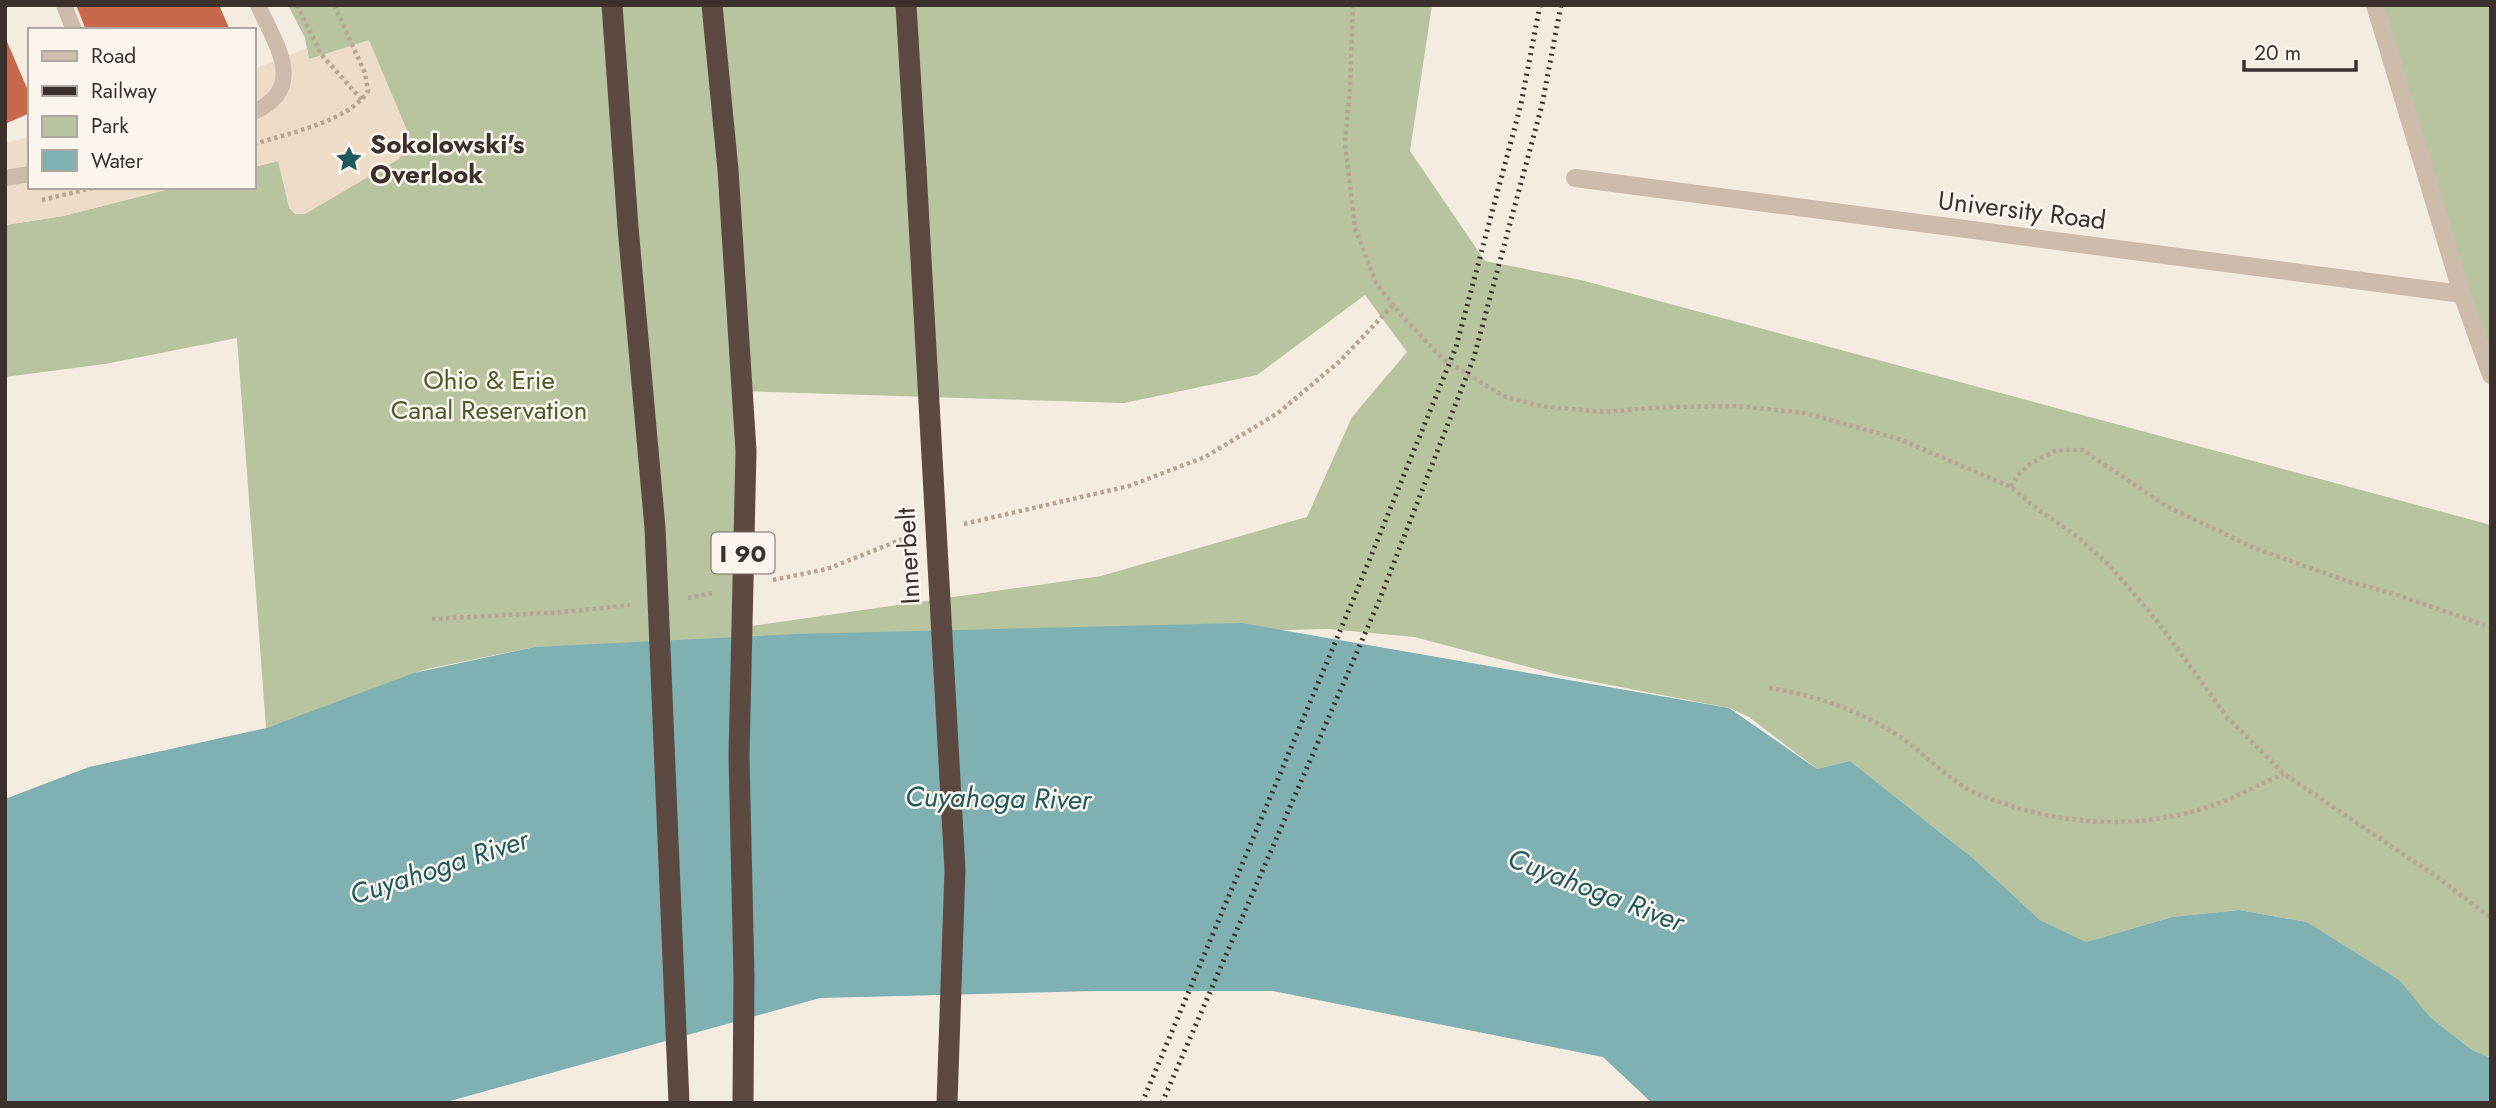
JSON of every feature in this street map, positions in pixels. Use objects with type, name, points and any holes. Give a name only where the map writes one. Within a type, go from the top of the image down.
[{"type":"highway","points":[[612,5],[628,227],[655,528],[679,1103]]},
{"type":"highway","name":"I 90","points":[[712,5],[729,170],[746,451],[739,756],[744,977],[743,1103]]},
{"type":"highway","name":"Innerbelt","points":[[906,5],[955,870],[947,1103]]},
{"type":"street","points":[[2375,5],[2462,294],[2491,374]]},
{"type":"street","name":"University Road","points":[[1575,177],[2462,294]]},
{"type":"lane","points":[[64,5],[73,28]]},
{"type":"lane","points":[[256,111],[277,97],[284,80],[282,58],[258,5]]},
{"type":"lane","points":[[5,178],[28,174]]},
{"type":"path","points":[[297,5],[321,54],[362,100]]},
{"type":"path","points":[[256,143],[335,117],[362,100],[368,91],[365,73],[334,5]]},
{"type":"path","points":[[1353,5],[1345,143],[1355,228],[1376,283],[1402,316],[1443,359],[1503,396],[1540,406],[1605,412],[1664,407],[1737,406],[1805,413],[1899,439],[2011,487],[2077,536],[2110,566],[2158,622],[2227,716],[2284,774],[2437,877],[2491,918]]},
{"type":"path","points":[[32,203],[88,189]]},
{"type":"path","points":[[2011,487],[2018,475],[2057,450],[2083,450],[2166,506],[2253,548],[2491,627]]},
{"type":"path","points":[[1769,688],[1809,695],[1860,714],[1893,733],[1968,789],[2001,803],[2079,821],[2162,819],[2208,807],[2284,774]]},
{"type":"green space","name":"Ohio & Erie Canal Reservation","points":[[288,5],[1432,5],[1410,151],[1485,261],[1581,280],[2491,525],[2491,1058],[2472,1050],[2430,1017],[2398,980],[2307,922],[2239,910],[2172,917],[2086,942],[2040,920],[1975,860],[1850,761],[1817,769],[1749,717],[1729,708],[1559,675],[1414,637],[1329,629],[535,647],[427,669],[266,728],[237,338],[105,364],[5,377],[5,225],[63,216],[169,189],[256,189],[256,166],[278,161],[309,59],[305,38]],"holes":[[[1365,295],[1407,352],[1352,417],[1307,517],[1101,576],[744,627],[737,391],[1124,403],[1257,375]]]},
{"type":"green space","points":[[2375,5],[2491,5],[2491,375]]},
{"type":"shaded area","points":[[369,40],[409,135],[408,146],[399,159],[305,214],[295,214],[289,208],[278,161],[256,166],[256,68],[307,48],[309,59]]},
{"type":"shaded area","points":[[28,137],[28,189],[169,189],[63,216],[5,225],[5,143]]},
{"type":"water","name":"Cuyahoga River","points":[[1242,623],[1729,708],[1817,769],[1850,761],[1975,860],[2040,920],[2086,942],[2172,917],[2239,910],[2307,922],[2399,980],[2430,1017],[2472,1050],[2491,1058],[2491,1103],[1652,1103],[1603,1057],[1273,991],[1095,991],[820,998],[443,1103],[5,1103],[5,799],[89,767],[266,728],[414,673],[535,647],[797,634]]},
{"type":"building","points":[[76,5],[219,5],[229,28],[85,28]]},
{"type":"building","points":[[5,37],[28,90],[28,114],[5,124]]},
{"type":"railway","points":[[1142,1103],[1456,347],[1521,104],[1540,5]]},
{"type":"railway","points":[[1162,1103],[1379,601],[1474,357],[1542,105],[1561,5]]},
{"type":"place","name":"Sokolowski's Overlook","points":[[349,159]]}]
